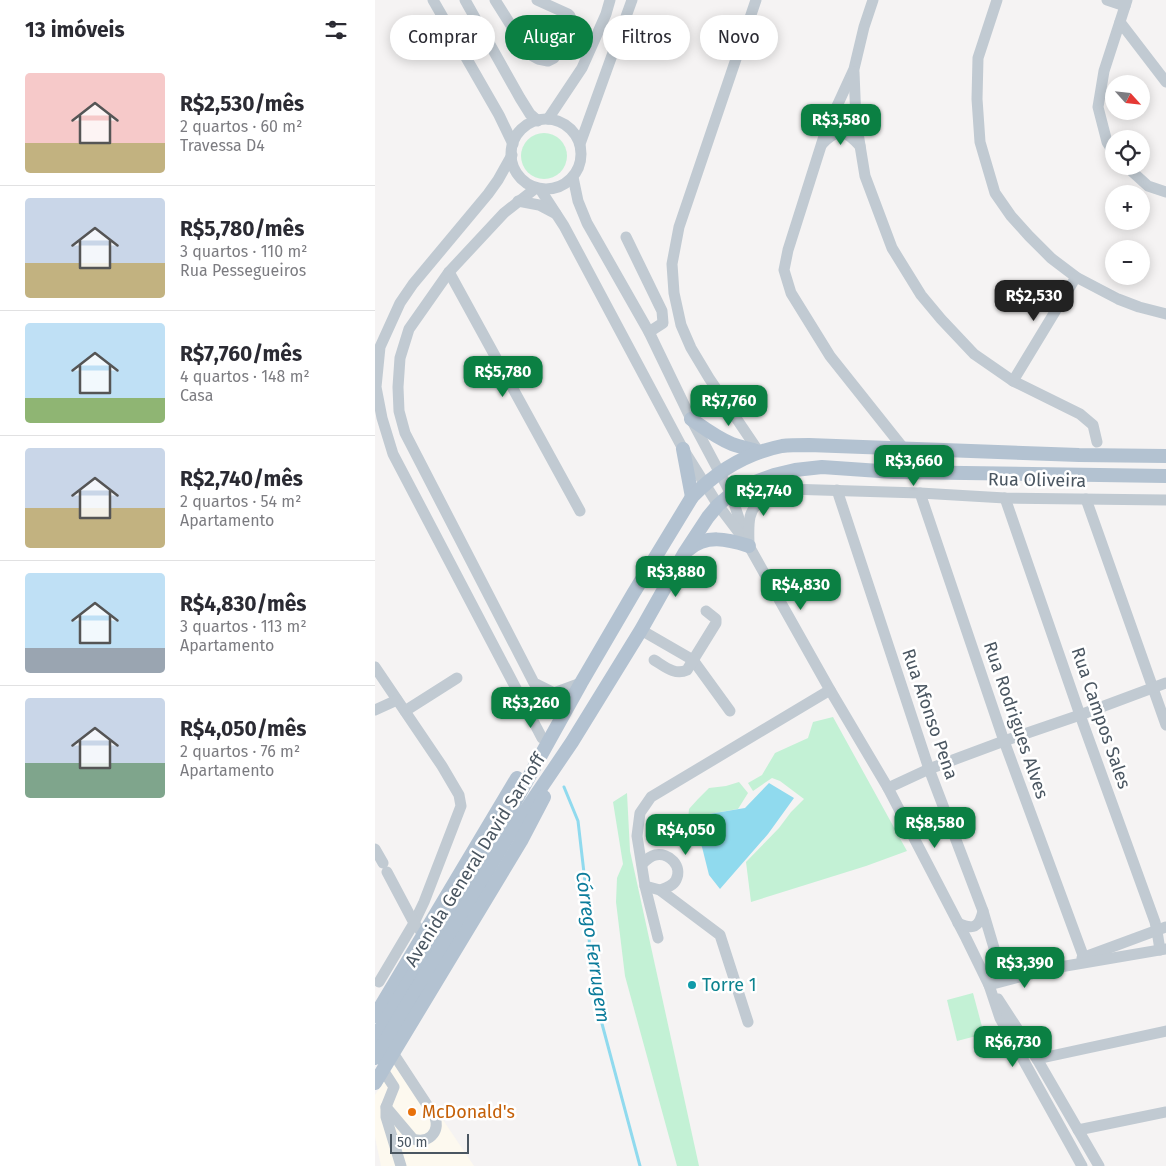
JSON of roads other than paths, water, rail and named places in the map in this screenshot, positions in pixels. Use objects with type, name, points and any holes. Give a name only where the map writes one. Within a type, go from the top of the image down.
[{"type":"main road","points":[[691,419],[723,440],[759,452]]},
{"type":"main road","name":"Avenida General David Sarnoff","points":[[375,1038],[500,829],[633,594],[692,497],[719,472],[759,452],[783,446],[809,444],[1079,456],[1166,456]]},
{"type":"main road","points":[[683,449],[692,497]]},
{"type":"main road","name":"Avenida General David Sarnoff","points":[[375,1058],[509,835],[572,742],[641,630],[685,552],[708,517],[731,494],[774,475],[822,467],[895,472],[1166,476]]},
{"type":"main road","points":[[747,486],[787,490]]},
{"type":"main road","points":[[685,552],[693,545],[713,539],[749,546]]},
{"type":"main road","points":[[375,1016],[542,738],[556,717],[567,708]]},
{"type":"main road","points":[[375,1083],[521,841],[572,742]]},
{"type":"street","points":[[433,0],[499,115],[512,150],[513,164],[516,172],[528,184],[538,188],[549,189],[566,183],[579,166],[581,155],[574,133],[562,123],[543,120],[530,114],[519,98],[465,0]]},
{"type":"street","points":[[495,0],[529,54],[548,62],[554,58],[571,20],[571,16],[537,0]]},
{"type":"street","points":[[542,738],[393,454],[375,386],[378,346],[413,284],[498,180],[518,134],[527,125],[543,120],[582,68],[606,14],[610,0]]},
{"type":"street","points":[[579,144],[632,0]]},
{"type":"street","points":[[756,0],[679,227],[673,264],[674,293],[684,333],[709,378],[759,452]]},
{"type":"street","points":[[873,0],[864,27],[854,69],[821,145],[788,250],[785,270],[791,293],[830,356],[904,449]]},
{"type":"street","points":[[997,0],[978,58],[977,99],[980,142],[995,193],[1011,216],[1029,236],[1051,258],[1076,277],[1118,299],[1166,314]]},
{"type":"street","points":[[1105,134],[1098,107],[1104,72],[1126,3],[1107,0]]},
{"type":"street","points":[[1120,22],[1166,82]]},
{"type":"street","points":[[854,69],[856,121],[865,176],[892,248],[921,295],[974,354],[1013,381],[1079,414],[1093,425],[1097,442]]},
{"type":"street","points":[[821,145],[837,132],[849,134],[860,146]]},
{"type":"street","points":[[1136,175],[1148,186],[1166,192]]},
{"type":"street","points":[[573,176],[578,201],[587,223],[649,332],[691,419],[731,494],[749,546]]},
{"type":"street","points":[[538,188],[518,200],[504,213],[449,272],[409,329],[400,358],[399,411],[405,434],[534,683],[554,693],[581,683]]},
{"type":"street","points":[[538,188],[564,226],[683,449],[718,505],[749,546],[888,788],[989,985],[1037,1059],[1099,1166]]},
{"type":"street","points":[[518,200],[557,214]]},
{"type":"street","points":[[626,237],[662,311],[663,323],[649,332]]},
{"type":"street","points":[[449,272],[580,511]]},
{"type":"street","points":[[1013,381],[1076,277]]},
{"type":"street","points":[[749,546],[750,517],[754,508],[769,495],[777,491],[787,490]]},
{"type":"street","name":"Rua Oliveira","points":[[787,490],[920,492],[1005,498],[1166,500]]},
{"type":"street","name":"Rua Afonso Pena","points":[[837,490],[929,769],[983,911],[994,948]]},
{"type":"street","name":"Rua Rodrigues Alves","points":[[920,492],[1004,741],[1083,958]]},
{"type":"street","name":"Rua Campos Sales","points":[[1005,498],[1081,715],[1162,929],[1163,950]]},
{"type":"street","points":[[1086,498],[1166,725]]},
{"type":"street","points":[[654,660],[673,671],[681,673],[687,670],[716,622],[716,619],[706,611]]},
{"type":"street","points":[[641,630],[693,660],[730,711]]},
{"type":"street","points":[[375,667],[442,766],[459,795],[461,806],[424,902],[379,982]]},
{"type":"street","points":[[405,711],[457,678]]},
{"type":"street","points":[[888,788],[929,769],[1081,715],[1166,682]]},
{"type":"street","points":[[658,938],[645,886],[637,836],[640,813],[651,797],[830,690]]},
{"type":"street","points":[[375,710],[397,700]]},
{"type":"street","points":[[375,849],[413,923],[424,935]]},
{"type":"street","points":[[642,864],[652,856],[663,854],[669,856],[677,865],[676,880],[669,887],[660,890]]},
{"type":"street","points":[[645,886],[660,890],[720,935],[748,1022]]},
{"type":"street","points":[[958,923],[971,927],[977,925],[981,921],[983,911]]},
{"type":"street","points":[[989,985],[1054,968],[1162,929]]},
{"type":"street","points":[[1054,968],[1163,950]]},
{"type":"street","points":[[989,985],[1000,1018],[1082,1166]]},
{"type":"street","points":[[1037,1059],[1166,1031]]},
{"type":"street","points":[[386,1107],[413,1139],[419,1141],[427,1140],[436,1131],[437,1123],[435,1117],[393,1053]]},
{"type":"street","points":[[383,1070],[394,1087]]},
{"type":"street","points":[[401,1166],[386,1118],[386,1107],[394,1087],[407,1074]]},
{"type":"street","points":[[1078,1130],[1166,1112]]},
{"type":"water","points":[[769,783],[794,798],[768,834],[720,889],[709,875],[702,847],[692,832],[703,815],[745,808]]},
{"type":"waterway","name":"Córrego Ferrugem","points":[[564,787],[578,821],[587,899],[590,954],[601,1020],[640,1166]]},
{"type":"place","name":"Torre 1","points":[[692,985]]},
{"type":"place","name":"McDonald's","points":[[412,1112]]}]
